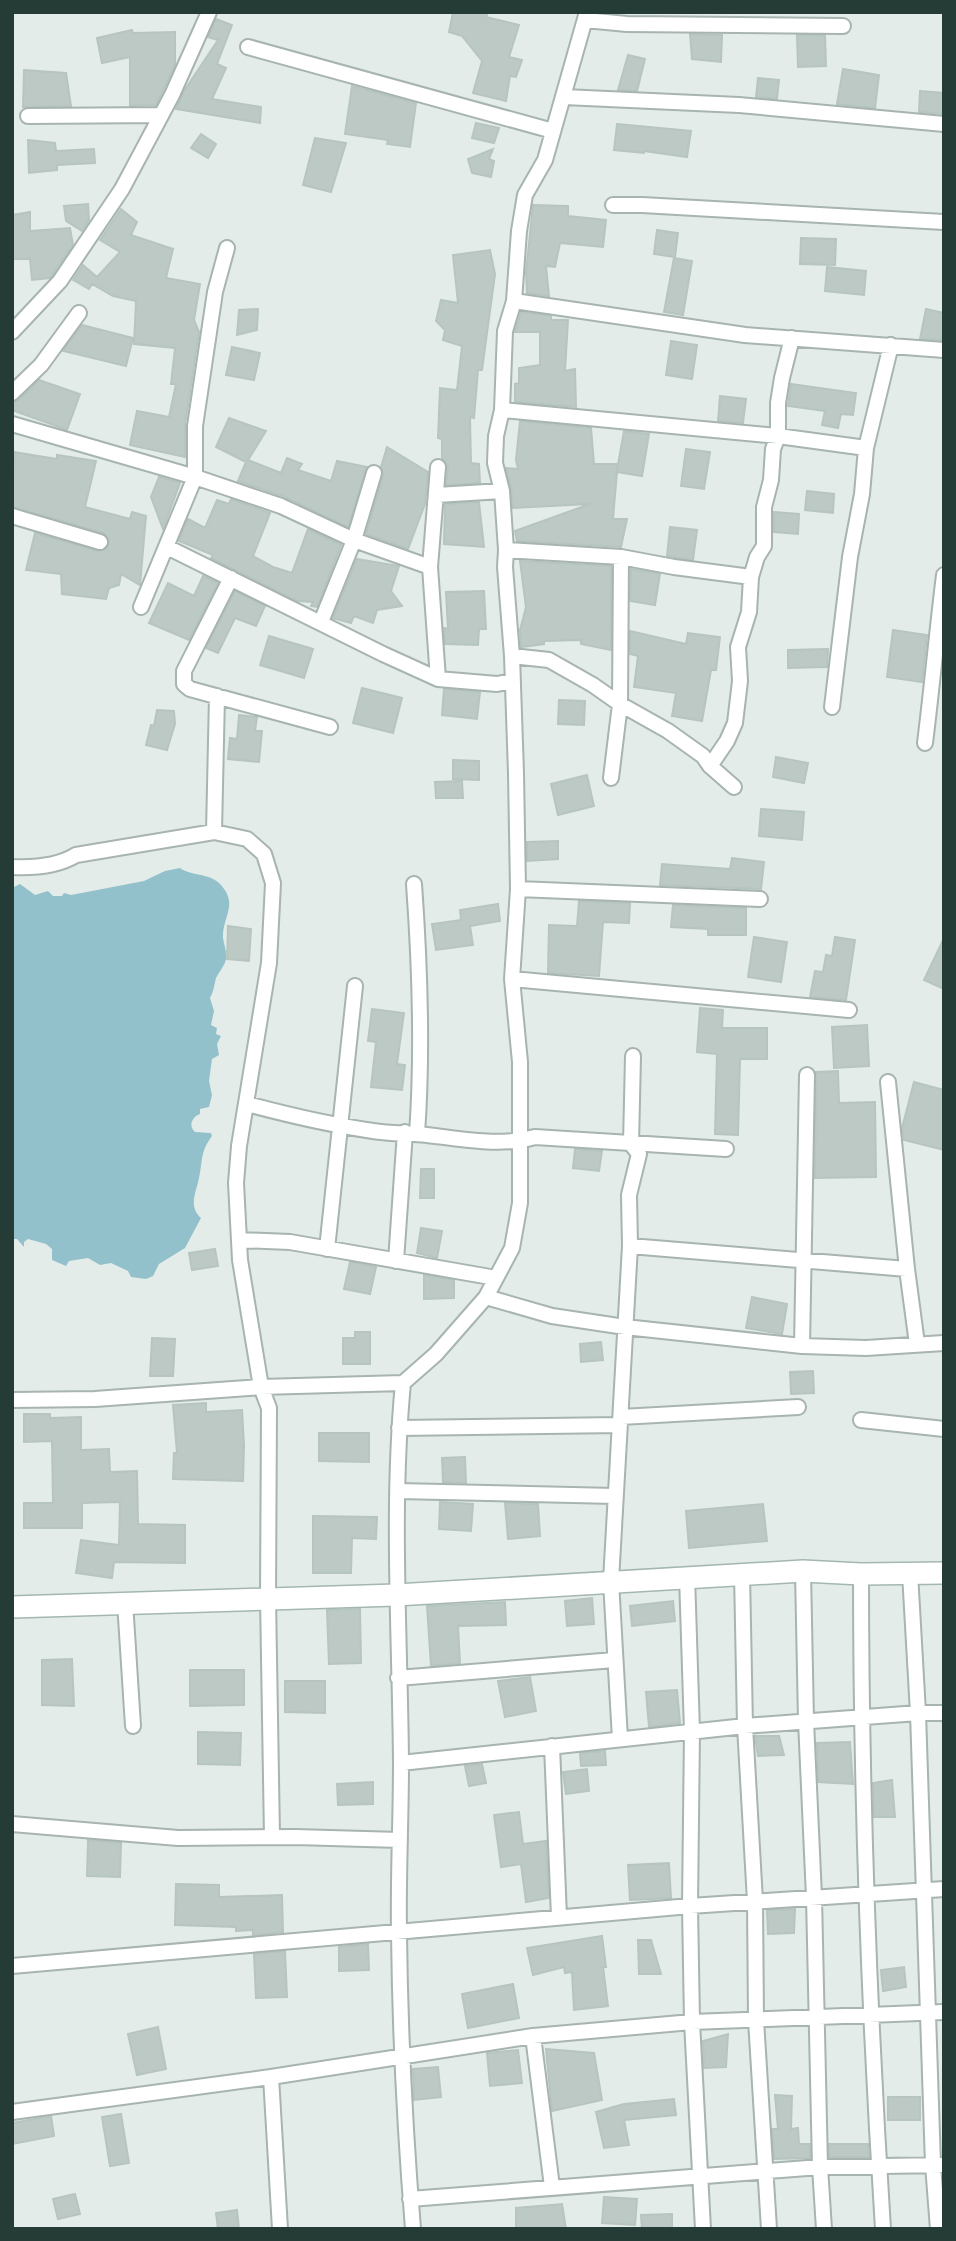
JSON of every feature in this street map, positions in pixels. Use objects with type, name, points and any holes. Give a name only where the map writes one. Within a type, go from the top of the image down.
[{"type":"street","points":[[12,332],[60,281],[122,190],[161,115],[209,12]]},
{"type":"street","points":[[12,1400],[95,1399],[261,1387],[403,1383],[436,1354],[486,1297],[512,1248],[520,1203],[520,1062],[512,979],[518,889],[512,656],[502,491],[495,463],[496,436],[502,410],[505,331],[514,301],[519,231],[525,195],[544,160],[586,16],[627,24],[843,26]]},
{"type":"street","points":[[248,47],[553,131]]},
{"type":"street","points":[[564,97],[739,105],[944,124]]},
{"type":"street","points":[[28,116],[161,115]]},
{"type":"street","points":[[613,205],[944,222]]},
{"type":"street","points":[[141,607],[195,477],[195,426],[215,292],[228,248]]},
{"type":"street","points":[[514,301],[745,335],[944,350]]},
{"type":"street","points":[[12,393],[41,365],[79,313]]},
{"type":"street","points":[[710,766],[727,741],[735,723],[740,681],[738,647],[749,612],[751,577],[757,557],[764,546],[764,507],[771,480],[773,449],[778,436],[778,403],[792,338]]},
{"type":"street","points":[[832,707],[850,557],[862,495],[866,448],[891,345]]},
{"type":"street","points":[[502,410],[778,436],[866,448]]},
{"type":"street","points":[[12,424],[195,477],[282,506],[354,540],[430,567]]},
{"type":"street","points":[[438,467],[430,567],[438,679]]},
{"type":"street","points":[[321,622],[354,540],[374,473]]},
{"type":"street","points":[[437,495],[502,491]]},
{"type":"street","points":[[12,516],[100,542]]},
{"type":"street","points":[[167,547],[438,679],[498,684],[512,681]]},
{"type":"street","points":[[506,550],[621,556],[674,567],[751,577]]},
{"type":"street","points":[[611,778],[620,704],[621,556]]},
{"type":"street","points":[[925,743],[940,635],[944,575]]},
{"type":"street","points":[[231,578],[184,671],[184,684],[190,689],[330,727]]},
{"type":"street","points":[[512,656],[549,660],[593,685],[703,756],[733,787]]},
{"type":"street","points":[[214,832],[217,696]]},
{"type":"street","points":[[12,867],[64,862],[76,855],[214,832],[247,839],[264,854],[273,883],[269,963],[239,1146],[236,1183],[240,1260],[261,1387],[269,1408],[268,1598],[272,1837]]},
{"type":"street","points":[[396,1261],[411,1133],[421,1085],[421,1010],[414,884]]},
{"type":"street","points":[[518,889],[760,899]]},
{"type":"street","points":[[512,979],[849,1010]]},
{"type":"street","points":[[327,1249],[355,986]]},
{"type":"street","points":[[620,1739],[611,1581],[630,1246],[629,1195],[639,1154],[631,1144],[633,1056]]},
{"type":"street","points":[[802,1346],[807,1075]]},
{"type":"street","points":[[888,1082],[917,1344]]},
{"type":"street","points":[[247,1104],[376,1132],[411,1133],[487,1142],[520,1141],[535,1137],[726,1149]]},
{"type":"street","points":[[240,1240],[290,1242],[496,1279]]},
{"type":"street","points":[[630,1246],[907,1269]]},
{"type":"street","points":[[486,1297],[551,1316],[625,1327],[802,1346],[866,1348],[944,1343]]},
{"type":"street","points":[[403,1383],[399,1428],[396,1595],[401,1763],[399,1931],[402,2056],[413,2229]]},
{"type":"street","points":[[399,1428],[620,1421],[799,1407]]},
{"type":"street","points":[[861,1420],[944,1429]]},
{"type":"street","points":[[398,1491],[615,1496]]},
{"type":"street","points":[[803,1571],[824,2229]]},
{"type":"street","points":[[742,1573],[745,1726],[755,1901],[756,2020],[769,2229]]},
{"type":"street","points":[[12,1607],[396,1595],[742,1573],[944,1573]]},
{"type":"street","points":[[910,1573],[918,1713],[928,2013],[939,2165],[938,2229]]},
{"type":"street","points":[[861,1574],[861,1717],[878,2165],[883,2229]]},
{"type":"street","points":[[687,1576],[692,1731],[692,2022],[703,2229]]},
{"type":"street","points":[[125,1602],[132,1726]]},
{"type":"street","points":[[398,1678],[614,1660]]},
{"type":"street","points":[[401,1763],[745,1726],[944,1713]]},
{"type":"street","points":[[552,1746],[559,1917]]},
{"type":"street","points":[[12,1824],[178,1839],[272,1837],[400,1840]]},
{"type":"street","points":[[12,1966],[690,1906],[944,1889]]},
{"type":"street","points":[[12,2112],[271,2077],[533,2036],[692,2022],[944,2012]]},
{"type":"street","points":[[533,2036],[552,2186]]},
{"type":"street","points":[[271,2077],[280,2229]]},
{"type":"street","points":[[410,2199],[820,2166],[939,2165]]},
{"type":"water","points":[[180,868],[219,883],[225,890],[229,904],[223,930],[226,959],[210,998],[214,1011],[211,1025],[217,1028],[216,1034],[221,1036],[217,1044],[219,1055],[212,1059],[209,1081],[212,1095],[209,1107],[200,1109],[200,1114],[191,1124],[195,1132],[211,1133],[212,1136],[204,1152],[194,1199],[195,1209],[201,1218],[185,1248],[159,1264],[153,1276],[146,1279],[131,1277],[128,1271],[111,1263],[100,1265],[88,1258],[69,1261],[66,1266],[52,1260],[52,1249],[46,1244],[28,1239],[24,1242],[24,1247],[17,1239],[12,1239],[12,888],[20,884],[35,895],[48,891],[53,896],[62,896],[64,893],[71,895],[144,881],[165,871]]},
{"type":"building","points":[[453,12],[488,12],[486,17],[519,25],[509,57],[522,60],[516,77],[510,76],[506,101],[473,93],[482,61],[462,36],[449,32]]},
{"type":"building","points":[[216,19],[232,25],[217,64],[226,68],[212,99],[261,107],[260,123],[176,109],[184,91],[218,40],[208,37]]},
{"type":"building","points":[[132,30],[133,33],[175,32],[175,65],[156,105],[130,106],[130,57],[102,63],[97,38]]},
{"type":"building","points":[[690,34],[722,35],[721,62],[692,59]]},
{"type":"building","points":[[797,35],[825,35],[826,66],[798,67]]},
{"type":"building","points":[[628,55],[645,59],[637,91],[618,90]]},
{"type":"building","points":[[843,69],[879,75],[875,108],[837,104]]},
{"type":"building","points":[[24,70],[66,73],[71,106],[23,107]]},
{"type":"building","points":[[758,78],[779,80],[777,99],[756,97]]},
{"type":"building","points":[[352,86],[416,103],[410,147],[387,144],[388,140],[345,134]]},
{"type":"building","points":[[920,91],[944,93],[944,114],[919,112]]},
{"type":"building","points":[[476,123],[499,128],[494,143],[472,138]]},
{"type":"building","points":[[617,124],[691,131],[687,157],[614,150]]},
{"type":"building","points":[[201,134],[216,144],[208,158],[191,148]]},
{"type":"building","points":[[315,138],[346,143],[331,192],[303,185]]},
{"type":"building","points":[[28,140],[55,143],[56,151],[94,149],[95,163],[57,165],[57,170],[29,173]]},
{"type":"building","points":[[493,149],[489,159],[494,161],[491,177],[472,173],[468,159]]},
{"type":"building","points":[[88,204],[89,220],[82,231],[66,221],[64,206]]},
{"type":"building","points":[[533,205],[568,206],[568,216],[606,220],[603,247],[560,243],[555,267],[546,266],[549,296],[527,293],[526,272]]},
{"type":"building","points":[[121,209],[137,222],[131,235],[173,249],[166,278],[200,284],[194,320],[199,332],[185,425],[185,457],[130,445],[137,411],[169,417],[176,384],[171,384],[175,348],[134,344],[136,301],[113,296],[92,284],[89,289],[73,280],[83,265],[97,277],[120,252],[100,240]]},
{"type":"building","points":[[30,212],[30,231],[70,228],[73,245],[50,278],[32,280],[30,259],[12,259],[12,215]]},
{"type":"building","points":[[657,230],[678,233],[675,257],[654,254]]},
{"type":"building","points":[[801,238],[836,239],[835,265],[800,264]]},
{"type":"building","points":[[490,250],[495,274],[482,370],[478,370],[474,418],[470,417],[471,463],[479,464],[480,483],[446,485],[448,467],[442,459],[442,439],[438,438],[440,388],[457,390],[462,346],[443,340],[445,330],[436,321],[441,300],[458,303],[453,255]]},
{"type":"building","points":[[674,258],[692,261],[683,315],[664,312]]},
{"type":"building","points":[[827,267],[866,271],[864,295],[825,291]]},
{"type":"building","points":[[258,309],[257,330],[237,335],[239,310]]},
{"type":"building","points":[[926,309],[944,313],[944,340],[920,339]]},
{"type":"building","points":[[521,312],[551,316],[551,320],[568,320],[565,371],[575,369],[576,407],[515,402],[515,384],[519,383],[519,368],[540,365],[540,332],[515,332]]},
{"type":"building","points":[[82,325],[133,338],[126,366],[63,351]]},
{"type":"building","points":[[671,341],[697,345],[692,379],[666,375]]},
{"type":"building","points":[[232,347],[260,353],[254,380],[226,375]]},
{"type":"building","points":[[39,380],[80,394],[67,430],[12,410],[12,402],[19,400]]},
{"type":"building","points":[[791,384],[856,393],[853,415],[841,414],[838,428],[822,425],[825,411],[788,406]]},
{"type":"building","points":[[720,396],[746,399],[743,423],[718,421]]},
{"type":"building","points":[[229,418],[266,431],[248,460],[281,473],[287,458],[302,464],[298,470],[331,481],[337,461],[367,467],[348,527],[285,497],[238,481],[246,462],[216,447]]},
{"type":"building","points":[[520,421],[591,428],[594,464],[617,464],[617,470],[624,431],[649,434],[642,476],[617,472],[613,519],[627,519],[621,547],[517,541],[515,531],[590,504],[513,508],[506,468],[518,469],[516,460]]},
{"type":"building","points":[[387,447],[428,472],[425,504],[408,549],[366,534],[383,476],[381,467]]},
{"type":"building","points":[[686,449],[710,452],[704,489],[681,486]]},
{"type":"building","points":[[14,452],[57,459],[57,455],[96,461],[85,507],[130,519],[132,512],[146,516],[140,585],[121,574],[119,585],[109,588],[106,599],[62,594],[61,574],[26,570],[35,533],[98,551],[107,548],[109,540],[103,533],[12,507]]},
{"type":"building","points":[[159,477],[180,483],[163,529],[151,497]]},
{"type":"building","points":[[807,491],[834,494],[833,513],[805,510]]},
{"type":"building","points":[[231,499],[270,513],[253,556],[273,567],[292,573],[308,529],[341,545],[317,607],[311,606],[313,602],[297,601],[211,558],[213,555],[179,541],[188,519],[205,528],[217,500],[229,504]]},
{"type":"building","points":[[479,502],[484,547],[444,544],[445,504]]},
{"type":"building","points":[[774,512],[799,514],[798,534],[774,532]]},
{"type":"building","points":[[670,527],[697,530],[693,560],[667,556]]},
{"type":"building","points":[[357,559],[399,566],[391,591],[402,606],[377,610],[373,623],[354,616],[351,623],[333,618]]},
{"type":"building","points":[[520,561],[611,566],[611,650],[581,644],[581,640],[544,641],[544,644],[521,647],[520,630],[526,607]]},
{"type":"building","points":[[631,569],[660,574],[655,605],[630,601]]},
{"type":"building","points":[[203,576],[218,583],[189,640],[149,623],[168,583],[194,596]]},
{"type":"building","points":[[235,591],[265,606],[256,626],[235,618],[218,653],[206,648]]},
{"type":"building","points":[[484,591],[486,629],[479,629],[478,645],[445,644],[444,628],[448,629],[446,592]]},
{"type":"building","points":[[893,630],[927,635],[922,682],[887,677]]},
{"type":"building","points":[[630,631],[686,644],[688,633],[720,637],[716,670],[711,670],[702,721],[672,716],[676,693],[634,687],[638,656],[630,654]]},
{"type":"building","points":[[269,636],[313,649],[304,678],[260,665]]},
{"type":"building","points":[[828,649],[827,667],[788,668],[788,650]]},
{"type":"building","points":[[362,688],[402,698],[393,733],[353,723]]},
{"type":"building","points":[[444,689],[480,692],[477,719],[442,715]]},
{"type":"building","points":[[559,700],[585,701],[584,725],[558,724]]},
{"type":"building","points":[[157,710],[174,711],[175,724],[167,750],[146,745]]},
{"type":"building","points":[[239,715],[257,717],[255,731],[262,731],[259,762],[228,759],[230,738],[237,739]]},
{"type":"building","points":[[776,757],[808,763],[804,783],[773,777]]},
{"type":"building","points":[[453,760],[479,761],[479,780],[453,779]]},
{"type":"building","points":[[587,775],[594,806],[558,815],[551,784]]},
{"type":"building","points":[[462,781],[463,798],[436,798],[435,782]]},
{"type":"building","points":[[761,809],[804,812],[802,840],[759,836]]},
{"type":"building","points":[[558,841],[558,859],[527,861],[527,842]]},
{"type":"building","points":[[732,858],[764,862],[761,889],[660,885],[662,864],[730,869]]},
{"type":"building","points":[[579,901],[630,903],[629,923],[603,922],[599,976],[548,973],[549,925],[577,926]]},
{"type":"building","points":[[498,904],[500,921],[470,926],[473,945],[436,950],[432,924],[461,920],[460,910]]},
{"type":"building","points":[[673,905],[746,908],[746,935],[708,935],[708,929],[671,927]]},
{"type":"building","points":[[228,926],[251,929],[249,961],[227,959]]},
{"type":"building","points":[[754,937],[787,942],[781,982],[748,977]]},
{"type":"building","points":[[835,937],[855,940],[846,1000],[810,997],[815,971],[823,972],[826,955],[832,956]]},
{"type":"building","points":[[944,938],[944,989],[924,980]]},
{"type":"building","points":[[700,1008],[723,1010],[722,1028],[767,1028],[767,1059],[740,1059],[738,1135],[715,1134],[717,1054],[697,1052]]},
{"type":"building","points":[[372,1009],[404,1013],[397,1064],[405,1065],[402,1090],[371,1087],[376,1042],[368,1041]]},
{"type":"building","points":[[867,1025],[869,1066],[834,1068],[832,1027]]},
{"type":"building","points":[[838,1071],[839,1103],[875,1102],[876,1177],[815,1178],[816,1072]]},
{"type":"building","points":[[914,1082],[944,1090],[944,1150],[904,1140],[902,1128]]},
{"type":"building","points":[[575,1149],[602,1151],[599,1171],[573,1168]]},
{"type":"building","points":[[421,1169],[434,1169],[434,1198],[420,1198]]},
{"type":"building","points":[[421,1228],[442,1231],[437,1258],[417,1253]]},
{"type":"building","points":[[215,1249],[218,1266],[192,1270],[189,1253]]},
{"type":"building","points":[[350,1262],[376,1267],[370,1294],[344,1289]]},
{"type":"building","points":[[424,1275],[454,1280],[454,1298],[424,1299]]},
{"type":"building","points":[[752,1297],[787,1304],[782,1334],[746,1328]]},
{"type":"building","points":[[355,1332],[370,1332],[370,1364],[343,1364],[343,1338],[355,1338]]},
{"type":"building","points":[[152,1338],[175,1339],[173,1376],[150,1376]]},
{"type":"building","points":[[601,1342],[603,1360],[581,1362],[580,1344]]},
{"type":"building","points":[[813,1371],[814,1393],[791,1394],[790,1372]]},
{"type":"building","points":[[206,1403],[206,1412],[242,1410],[243,1481],[173,1479],[174,1453],[177,1453],[173,1405]]},
{"type":"building","points":[[24,1414],[50,1414],[50,1418],[81,1417],[81,1450],[109,1449],[110,1472],[137,1471],[138,1524],[185,1525],[185,1563],[114,1562],[112,1578],[76,1573],[81,1540],[119,1545],[120,1502],[82,1503],[82,1528],[24,1528],[24,1503],[53,1503],[52,1441],[24,1442]]},
{"type":"building","points":[[319,1433],[369,1433],[369,1462],[319,1461]]},
{"type":"building","points":[[465,1457],[466,1483],[443,1482],[442,1458]]},
{"type":"building","points":[[440,1502],[473,1504],[471,1531],[439,1529]]},
{"type":"building","points":[[505,1503],[538,1504],[540,1536],[508,1539]]},
{"type":"building","points":[[763,1504],[767,1541],[689,1548],[686,1511]]},
{"type":"building","points":[[313,1516],[377,1517],[376,1539],[352,1538],[351,1573],[313,1573]]},
{"type":"building","points":[[592,1598],[594,1624],[567,1626],[565,1601]]},
{"type":"building","points":[[673,1601],[675,1621],[632,1626],[630,1606]]},
{"type":"building","points":[[505,1602],[506,1625],[458,1626],[460,1663],[431,1666],[427,1606]]},
{"type":"building","points":[[360,1609],[361,1663],[329,1664],[327,1610]]},
{"type":"building","points":[[72,1659],[74,1706],[42,1705],[42,1660]]},
{"type":"building","points":[[190,1670],[244,1670],[244,1705],[190,1706]]},
{"type":"building","points":[[530,1677],[536,1711],[505,1717],[498,1681]]},
{"type":"building","points":[[285,1681],[325,1681],[325,1713],[285,1712]]},
{"type":"building","points":[[677,1690],[680,1723],[649,1727],[646,1692]]},
{"type":"building","points":[[198,1732],[241,1733],[240,1765],[198,1764]]},
{"type":"building","points":[[755,1736],[779,1736],[784,1755],[758,1756]]},
{"type":"building","points":[[850,1742],[853,1784],[818,1782],[817,1743]]},
{"type":"building","points":[[605,1751],[606,1765],[581,1766],[580,1753]]},
{"type":"building","points":[[482,1764],[486,1783],[469,1786],[465,1766]]},
{"type":"building","points":[[587,1769],[589,1791],[566,1794],[563,1772]]},
{"type":"building","points":[[892,1780],[895,1817],[874,1817],[873,1783]]},
{"type":"building","points":[[373,1782],[373,1804],[338,1805],[337,1784]]},
{"type":"building","points":[[519,1812],[523,1844],[546,1841],[549,1898],[526,1902],[521,1864],[501,1867],[494,1815]]},
{"type":"building","points":[[88,1840],[121,1843],[120,1877],[87,1876]]},
{"type":"building","points":[[669,1863],[671,1898],[630,1900],[628,1865]]},
{"type":"building","points":[[176,1884],[219,1885],[219,1897],[282,1895],[283,1932],[253,1935],[253,1930],[236,1931],[236,1927],[175,1925]]},
{"type":"building","points":[[795,1909],[794,1933],[768,1934],[767,1910]]},
{"type":"building","points":[[602,1936],[608,2006],[574,2010],[572,1972],[565,1973],[564,1967],[533,1975],[527,1948]]},
{"type":"building","points":[[638,1940],[651,1940],[661,1974],[639,1974]]},
{"type":"building","points":[[368,1944],[369,1970],[339,1971],[339,1947]]},
{"type":"building","points":[[285,1951],[287,1997],[256,1998],[254,1954]]},
{"type":"building","points":[[904,1967],[906,1987],[883,1991],[881,1970]]},
{"type":"building","points":[[513,1984],[519,2018],[468,2028],[462,1994]]},
{"type":"building","points":[[158,2027],[166,2069],[137,2075],[128,2034]]},
{"type":"building","points":[[728,2034],[726,2067],[704,2068],[703,2041]]},
{"type":"building","points":[[546,2049],[594,2053],[602,2100],[552,2111]]},
{"type":"building","points":[[518,2050],[522,2083],[490,2086],[487,2053]]},
{"type":"building","points":[[438,2067],[441,2097],[414,2100],[413,2069]]},
{"type":"building","points":[[775,2095],[792,2096],[791,2129],[798,2128],[799,2144],[810,2144],[810,2158],[774,2159],[772,2129],[778,2129]]},
{"type":"building","points":[[888,2097],[920,2097],[920,2120],[888,2120]]},
{"type":"building","points":[[674,2099],[676,2115],[624,2120],[629,2145],[604,2148],[596,2112],[624,2104]]},
{"type":"building","points":[[121,2114],[129,2163],[110,2166],[102,2117]]},
{"type":"building","points":[[51,2116],[54,2136],[12,2144],[12,2123]]},
{"type":"building","points":[[829,2144],[868,2144],[869,2157],[829,2157]]},
{"type":"building","points":[[75,2194],[80,2214],[58,2219],[53,2199]]},
{"type":"building","points":[[604,2197],[637,2199],[635,2225],[602,2223]]},
{"type":"building","points":[[562,2204],[566,2229],[516,2229],[516,2208]]},
{"type":"building","points":[[237,2210],[239,2229],[218,2229],[216,2213]]},
{"type":"building","points":[[672,2214],[672,2229],[642,2229],[641,2215]]}]
